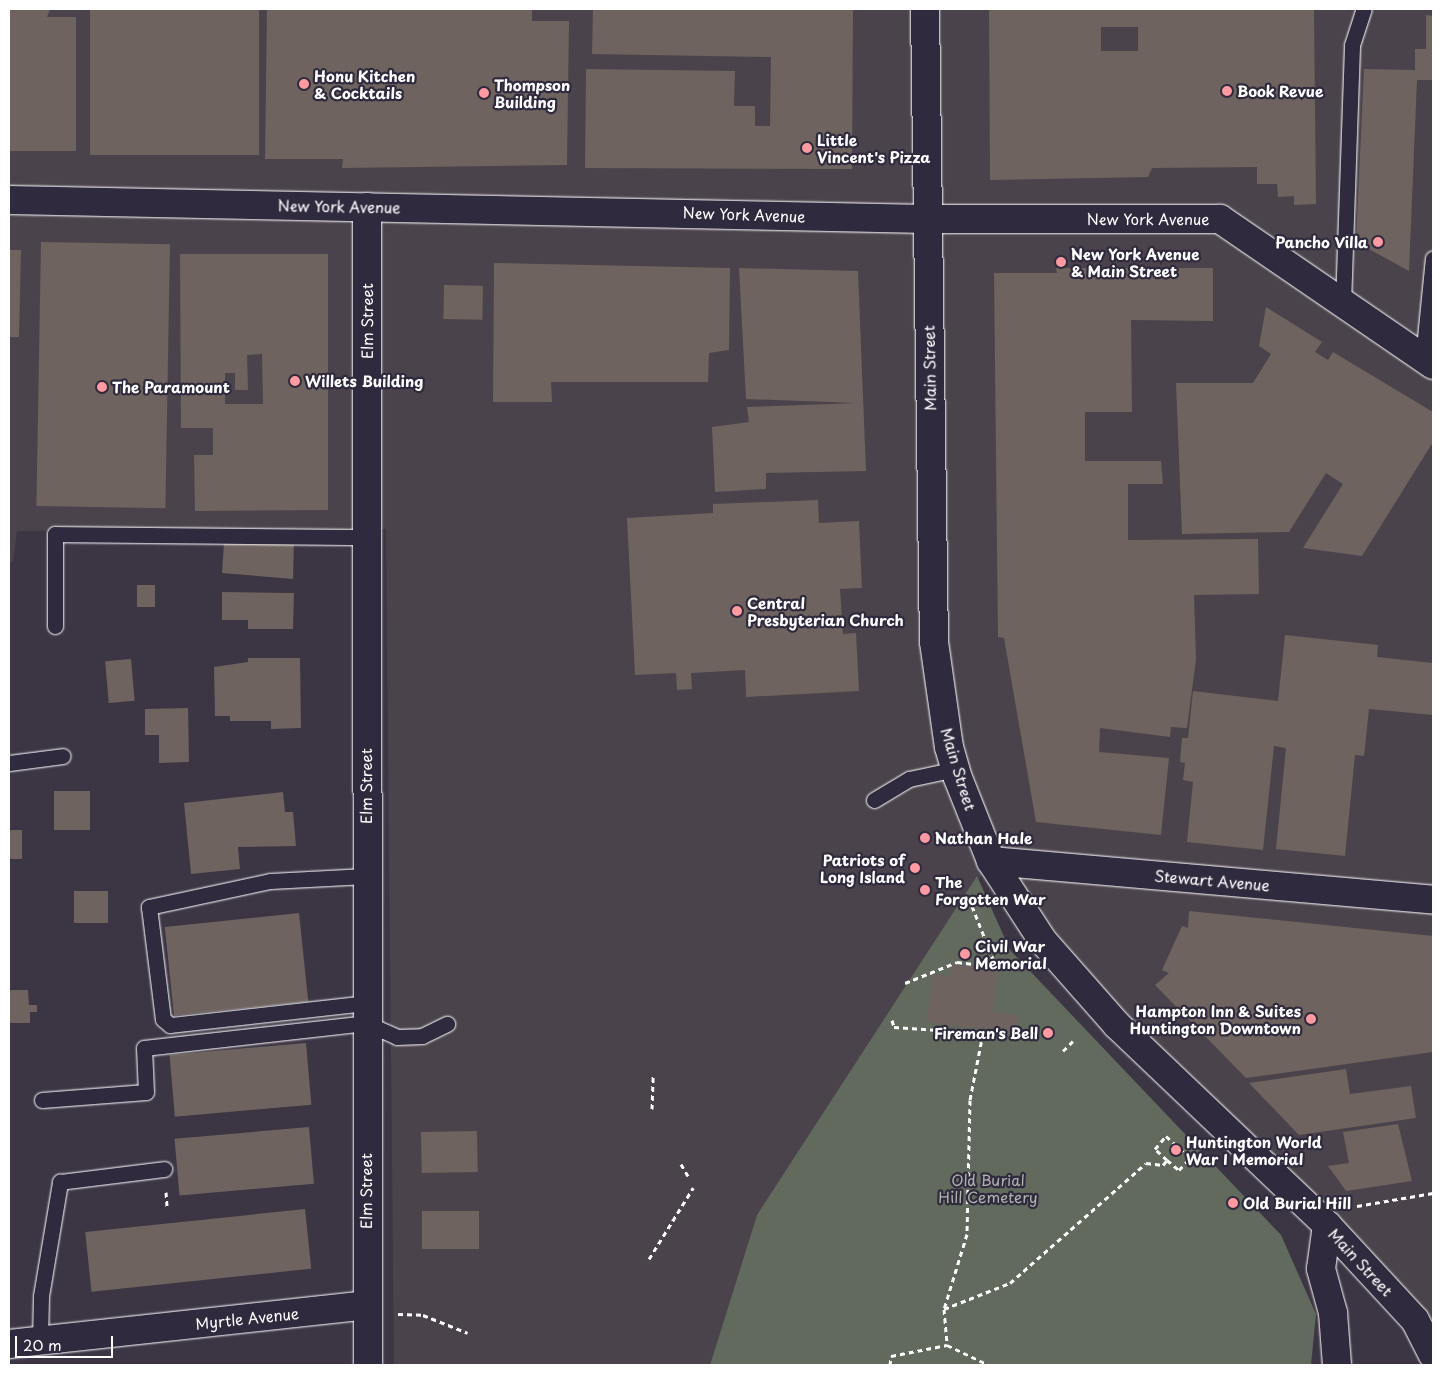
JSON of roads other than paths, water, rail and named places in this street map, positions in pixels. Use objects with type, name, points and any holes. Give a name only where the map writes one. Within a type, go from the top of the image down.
[{"type":"main road","name":"Main Street","points":[[925,9],[934,642],[956,770],[991,861],[1043,941],[1117,1025],[1327,1224],[1415,1320],[1433,1355]]},
{"type":"main road","name":"New York Avenue","points":[[9,200],[927,219],[1220,219],[1428,362]]},
{"type":"main road","name":"Elm Street","points":[[366,207],[366,1304],[368,1365]]},
{"type":"main road","name":"Stewart Avenue","points":[[991,861],[1433,900]]},
{"type":"main road","points":[[1327,1224],[1321,1269],[1333,1313],[1337,1365]]},
{"type":"main road","name":"Myrtle Avenue","points":[[9,1344],[366,1304]]},
{"type":"lane","points":[[1343,304],[1352,44],[1364,9]]},
{"type":"lane","points":[[1428,362],[1433,258]]},
{"type":"lane","points":[[55,626],[55,534],[366,537]]},
{"type":"lane","points":[[9,763],[63,756]]},
{"type":"lane","points":[[874,800],[909,779],[956,770]]},
{"type":"lane","points":[[366,876],[270,881],[149,907],[163,1019],[170,1025],[366,1013],[396,1037],[422,1036],[447,1024]]},
{"type":"lane","points":[[42,1100],[146,1092],[144,1048],[366,1013]]},
{"type":"lane","points":[[40,1340],[40,1296],[60,1182],[164,1169]]},
{"type":"place","name":"Honu Kitchen & Cocktails","points":[[304,84]]},
{"type":"place","name":"Book Revue","points":[[1227,91]]},
{"type":"place","name":"Thompson Building","points":[[484,93]]},
{"type":"place","name":"Little Vincent's Pizza","points":[[807,148]]},
{"type":"place","name":"Pancho Villa","points":[[1378,242]]},
{"type":"place","name":"New York Avenue & Main Street","points":[[1061,262]]},
{"type":"place","name":"Willets Building","points":[[295,381]]},
{"type":"place","name":"The Paramount","points":[[102,387]]},
{"type":"place","name":"Central Presbyterian Church","points":[[737,611]]},
{"type":"place","name":"Nathan Hale","points":[[925,838]]},
{"type":"place","name":"Patriots of Long Island","points":[[915,868]]},
{"type":"place","name":"The Forgotten War","points":[[925,890]]},
{"type":"place","name":"Civil War Memorial","points":[[965,954]]},
{"type":"place","name":"Hampton Inn & Suites Huntington Downtown","points":[[1311,1019]]},
{"type":"place","name":"Fireman's Bell","points":[[1048,1033]]},
{"type":"place","name":"Huntington World War I Memorial","points":[[1176,1150]]},
{"type":"place","name":"Old Burial Hill","points":[[1233,1203]]},
{"type":"park label","name":"Old Burial Hill Cemetery","points":[[988,1188]]}]
